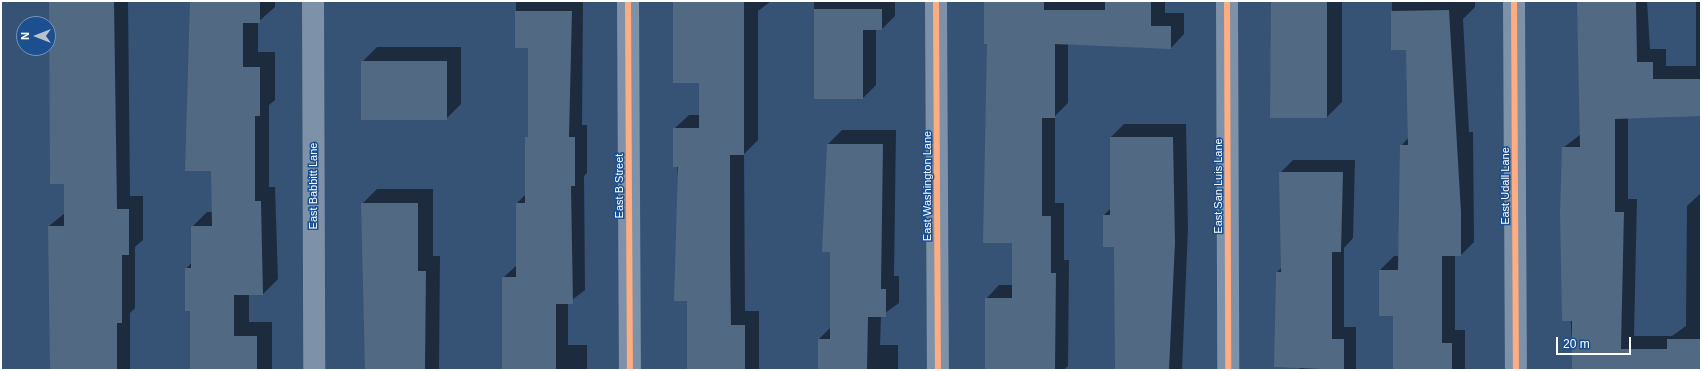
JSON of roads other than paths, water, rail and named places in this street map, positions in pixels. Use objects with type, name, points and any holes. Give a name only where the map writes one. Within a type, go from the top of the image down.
[{"type":"street","name":"East Babbitt Lane","points":[[313,1],[314,370]]},
{"type":"street","name":"East B Street","points":[[628,1],[630,370]]},
{"type":"street","name":"East Washington Lane","points":[[936,1],[938,370]]},
{"type":"street","name":"East San Luis Lane","points":[[1227,1],[1228,370]]},
{"type":"street","name":"East Udall Lane","points":[[1514,1],[1516,370]]}]
